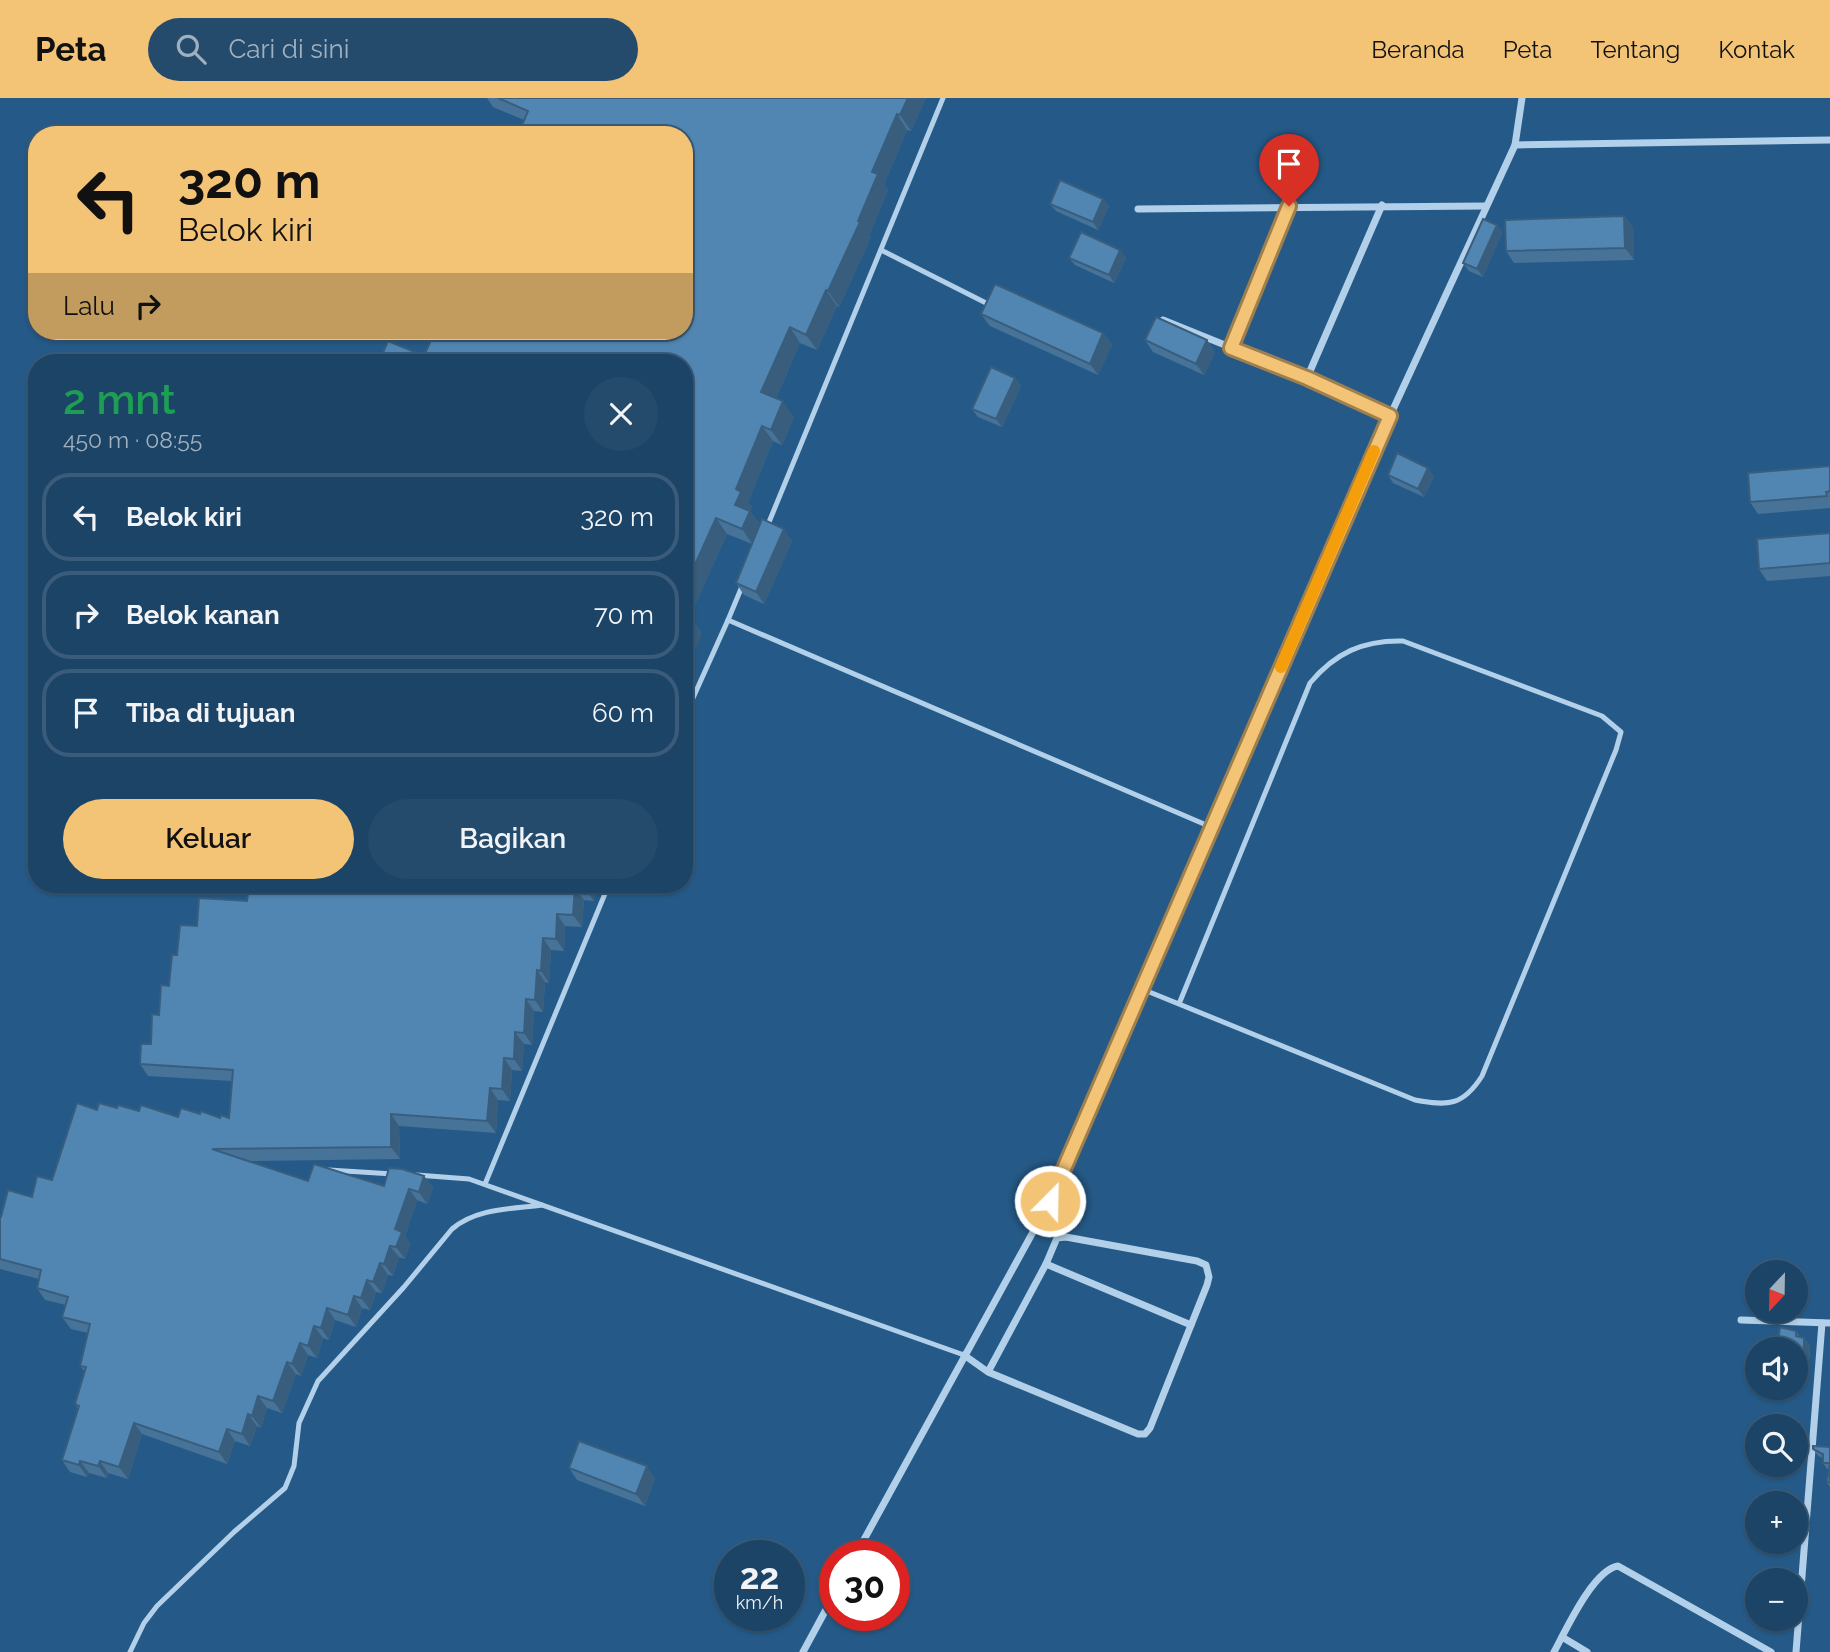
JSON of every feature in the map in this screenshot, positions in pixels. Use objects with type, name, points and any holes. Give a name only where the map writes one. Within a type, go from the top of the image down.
[{"type":"street","points":[[864,1540],[1050,1201],[1390,416],[1515,145],[1522,98]]},
{"type":"street","points":[[1515,145],[1830,140]]},
{"type":"street","points":[[1307,378],[1382,205]]},
{"type":"street","points":[[1231,348],[1289,206]]},
{"type":"street","points":[[1138,209],[1486,206]]},
{"type":"street","points":[[1163,320],[1307,378],[1390,416]]},
{"type":"street","points":[[964,1354],[988,1372],[1138,1434],[1145,1434],[1150,1428],[1209,1277],[1206,1265],[1202,1262],[1063,1237],[1055,1241],[1046,1264],[988,1372]]},
{"type":"street","points":[[1046,1264],[1191,1325]]},
{"type":"street","points":[[1741,1320],[1826,1323],[1796,1652]]},
{"type":"street","points":[[1554,1652],[1597,1578],[1611,1567],[1618,1566],[1771,1652]]},
{"type":"street","points":[[803,1652],[819,1622]]},
{"type":"street","points":[[1562,1637],[1587,1652]]},
{"type":"lane","points":[[765,531],[943,98]]},
{"type":"lane","points":[[881,250],[993,306]]},
{"type":"lane","points":[[693,698],[744,582]]},
{"type":"lane","points":[[728,620],[1211,827]]},
{"type":"lane","points":[[1142,989],[1415,1100],[1438,1104],[1460,1101],[1474,1090],[1482,1076],[1616,750],[1621,732],[1602,716],[1403,641],[1382,641],[1355,648],[1325,665],[1310,683],[1179,1004]]},
{"type":"lane","points":[[485,1184],[605,893]]},
{"type":"lane","points":[[317,1170],[400,1174]]},
{"type":"lane","points":[[413,1175],[469,1179],[485,1184],[964,1354]]},
{"type":"lane","points":[[130,1652],[144,1623],[157,1606],[234,1532],[285,1488],[294,1465],[299,1423],[318,1381],[404,1287],[452,1229],[460,1222],[487,1212],[545,1205]]},
{"type":"building","points":[[498,98],[908,98],[900,115],[897,114],[872,172],[878,174],[858,221],[860,222],[806,335],[790,327],[761,392],[783,401],[771,430],[762,426],[736,489],[741,492],[735,505],[750,511],[742,529],[716,518],[693,569],[693,354],[425,354],[431,340],[693,340],[693,126],[522,126],[528,111]]},
{"type":"building","points":[[1060,180],[1103,199],[1093,222],[1050,204]]},
{"type":"building","points":[[1624,216],[1625,248],[1506,251],[1505,220]]},
{"type":"building","points":[[1483,219],[1497,225],[1477,269],[1463,263]]},
{"type":"building","points":[[1081,232],[1120,250],[1109,275],[1069,258]]},
{"type":"building","points":[[995,284],[1103,333],[1090,364],[981,314]]},
{"type":"building","points":[[1156,317],[1207,340],[1196,364],[1145,340]]},
{"type":"building","points":[[388,341],[419,354],[382,354]]},
{"type":"building","points":[[991,367],[1015,378],[996,419],[972,409]]},
{"type":"building","points":[[1397,453],[1428,468],[1418,489],[1388,475]]},
{"type":"building","points":[[1830,466],[1830,491],[1826,492],[1827,496],[1750,502],[1748,473]]},
{"type":"building","points":[[762,519],[784,529],[756,592],[736,583]]},
{"type":"building","points":[[1830,533],[1830,563],[1759,569],[1757,539]]},
{"type":"building","points":[[248,893],[575,893],[573,915],[557,914],[556,939],[543,938],[541,971],[537,970],[535,1000],[526,999],[524,1033],[515,1032],[514,1059],[504,1058],[502,1089],[490,1088],[487,1121],[391,1114],[391,1147],[212,1149],[308,1181],[314,1164],[384,1186],[389,1168],[424,1176],[419,1192],[409,1189],[395,1229],[402,1232],[396,1247],[390,1246],[384,1264],[380,1263],[373,1282],[367,1280],[361,1298],[354,1296],[348,1315],[327,1308],[321,1328],[314,1326],[308,1346],[300,1343],[292,1364],[287,1362],[273,1401],[258,1396],[252,1416],[248,1414],[242,1434],[227,1429],[219,1452],[134,1423],[119,1467],[100,1461],[98,1466],[80,1461],[79,1465],[62,1460],[79,1406],[75,1404],[86,1367],[80,1366],[90,1324],[62,1317],[68,1297],[37,1288],[41,1270],[0,1259],[0,1217],[8,1190],[32,1197],[37,1176],[52,1180],[77,1103],[97,1110],[99,1103],[139,1111],[141,1105],[178,1117],[181,1108],[229,1118],[233,1070],[140,1064],[141,1044],[151,1044],[152,1014],[159,1015],[161,985],[169,986],[172,955],[177,955],[180,925],[197,926],[199,898],[247,901]]},
{"type":"building","points":[[1780,1327],[1796,1331],[1796,1336],[1800,1337],[1779,1337]]},
{"type":"building","points":[[579,1441],[647,1466],[636,1494],[569,1468]]},
{"type":"building","points":[[1813,1446],[1830,1447],[1830,1463],[1823,1463],[1823,1454],[1813,1449]]},
{"type":"slow traffic","points":[[1281,667],[1374,451]]},
{"type":"route","points":[[1050,1201],[1390,416],[1307,378],[1231,348],[1289,206]]}]
